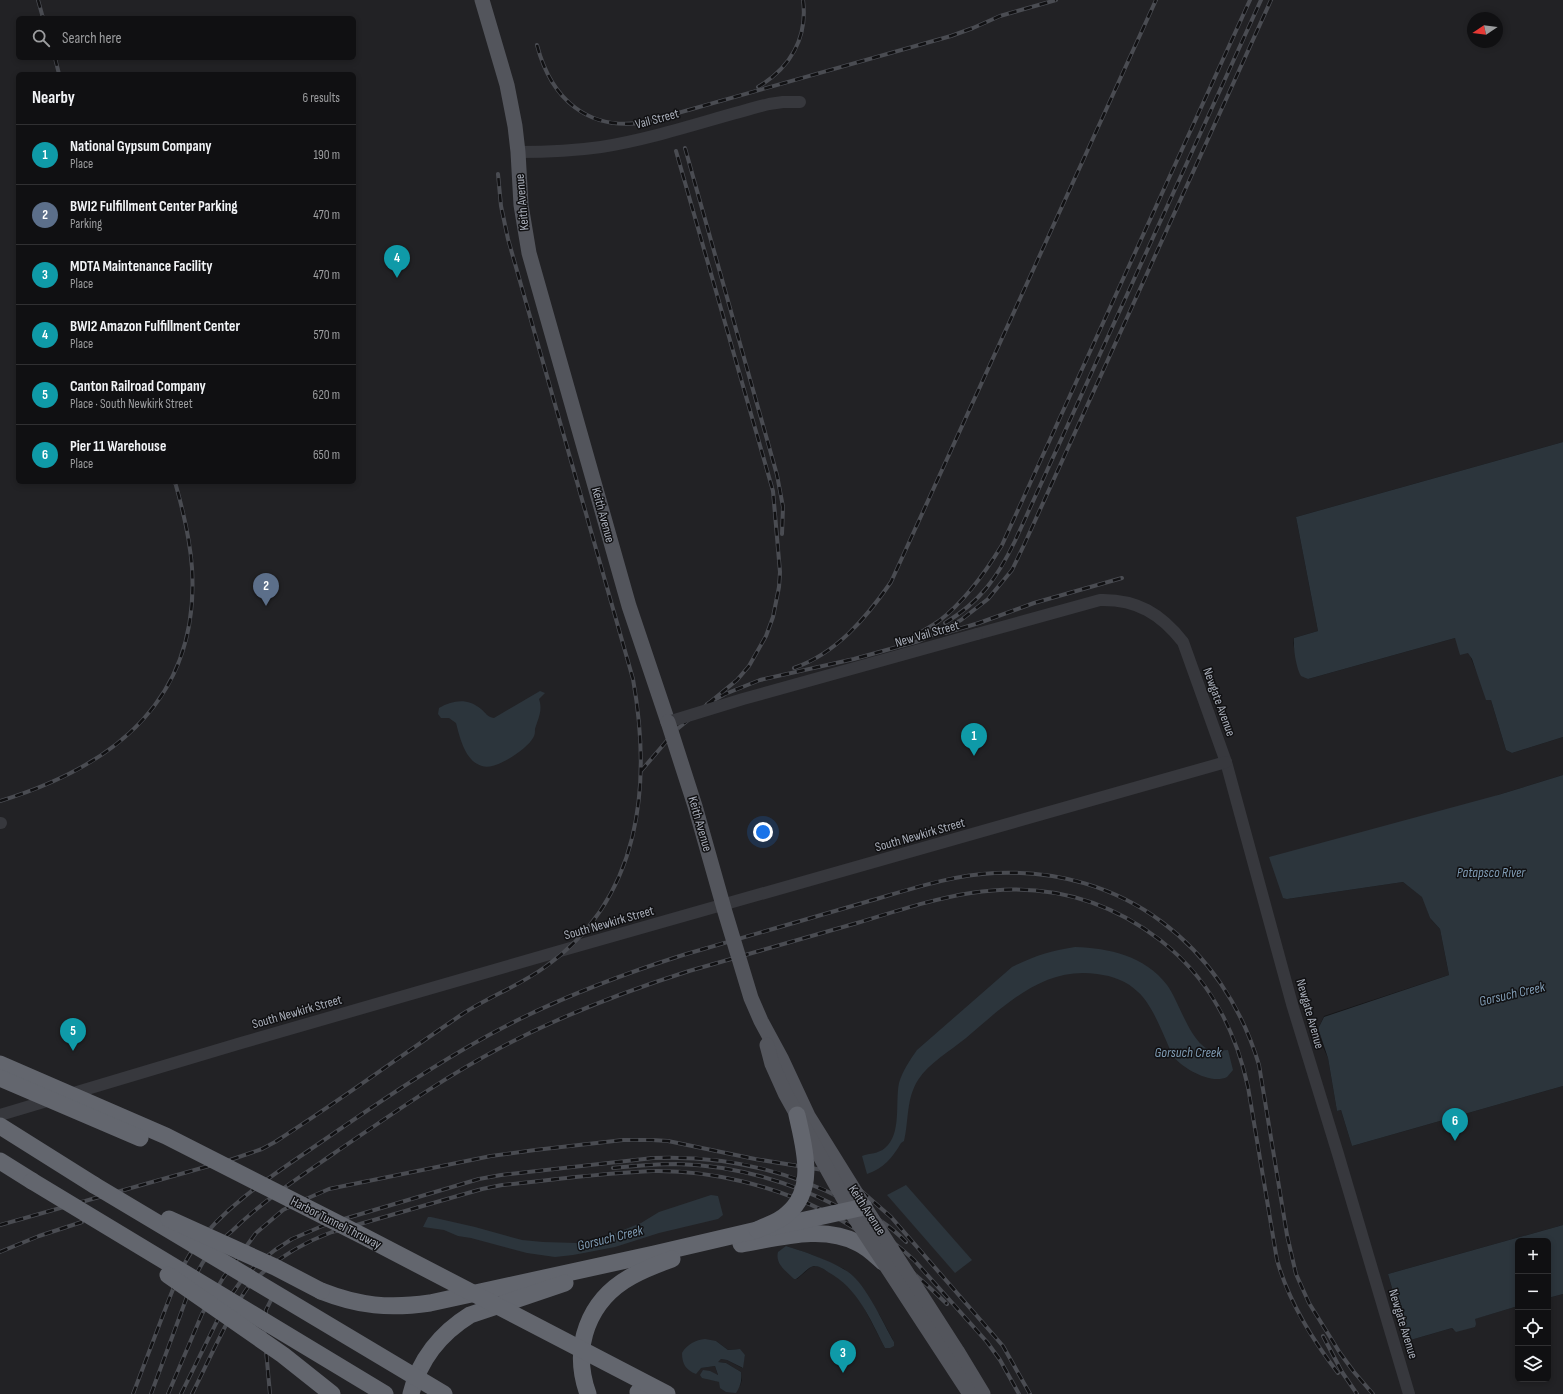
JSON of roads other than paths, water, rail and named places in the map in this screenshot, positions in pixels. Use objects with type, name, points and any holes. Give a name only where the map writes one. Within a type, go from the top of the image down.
[{"type":"highway","name":"Harbor Tunnel Thruway","points":[[0,1064],[166,1136],[365,1237],[667,1394]]},
{"type":"highway","name":"Harbor Tunnel Thruway","points":[[0,1078],[165,1149],[360,1247],[639,1393]]},
{"type":"highway","points":[[757,1230],[788,1214],[796,1205],[802,1194],[806,1179],[806,1166],[805,1152],[797,1115]]},
{"type":"highway","points":[[0,1126],[94,1185],[444,1394]]},
{"type":"highway","points":[[0,1161],[385,1394]]},
{"type":"highway","points":[[32,1181],[283,1355],[332,1394]]},
{"type":"highway","points":[[94,1185],[275,1267],[321,1290],[357,1303],[395,1307],[430,1303],[757,1230],[856,1211]]},
{"type":"highway","points":[[585,1388],[580,1353],[583,1338],[588,1323],[597,1308],[619,1285],[646,1269],[675,1258],[739,1244],[797,1234],[833,1225],[856,1211]]},
{"type":"highway","points":[[797,1234],[822,1234],[852,1240],[861,1244],[883,1262]]},
{"type":"highway","points":[[411,1394],[415,1381],[432,1348],[447,1331],[470,1315],[654,1254]]},
{"type":"main road","name":"Keith Avenue","points":[[482,0],[507,85],[518,152],[521,205],[529,253],[631,614],[695,806],[751,998],[808,1116],[883,1262],[970,1394]]},
{"type":"main road","name":"Keith Avenue","points":[[761,1021],[772,1064],[797,1115],[856,1211],[908,1272],[983,1394]]},
{"type":"street","name":"Vail Street","points":[[518,152],[543,152],[601,147],[642,138],[769,104],[800,102]]},
{"type":"street","name":"New Vail Street","points":[[668,722],[744,699],[1100,600],[1130,603],[1154,614],[1171,627],[1183,642]]},
{"type":"street","name":"Newgate Avenue","points":[[1183,642],[1226,762],[1292,1004],[1409,1394]]},
{"type":"street","name":"Keith Avenue","points":[[682,758],[709,845],[725,904]]},
{"type":"street","name":"South Newkirk Street","points":[[0,1114],[725,904],[1226,762]]},
{"type":"water","points":[[1563,442],[1563,737],[1512,753],[1506,750],[1491,700],[1486,700],[1472,659],[1468,653],[1460,655],[1455,638],[1308,679],[1301,676],[1295,657],[1294,638],[1318,631],[1296,517]]},
{"type":"water","points":[[540,691],[545,693],[539,699],[539,718],[535,729],[535,735],[530,743],[510,758],[488,767],[476,763],[467,754],[456,723],[449,718],[441,718],[438,714],[439,708],[450,703],[460,701],[476,705],[488,716],[494,718]]},
{"type":"water","name":"Patapsco River","points":[[1563,775],[1563,1086],[1352,1146],[1341,1110],[1337,1111],[1328,1058],[1319,1027],[1324,1017],[1449,975],[1440,929],[1430,918],[1422,897],[1403,882],[1287,899],[1283,898],[1269,857],[1498,795]]},
{"type":"water","name":"Gorsuch Creek","points":[[1075,947],[1101,949],[1113,952],[1137,960],[1148,967],[1167,985],[1193,1035],[1200,1043],[1208,1049],[1216,1051],[1228,1050],[1233,1070],[1227,1077],[1213,1079],[1197,1074],[1177,1061],[1173,1056],[1149,1005],[1134,988],[1124,982],[1109,976],[1097,974],[1077,973],[1059,976],[1042,982],[1010,1002],[928,1068],[918,1080],[911,1095],[904,1141],[883,1166],[867,1174],[862,1156],[885,1148],[894,1135],[897,1118],[899,1083],[909,1061],[917,1050],[1012,967],[1042,954]]},
{"type":"water","points":[[906,1185],[972,1260],[955,1273],[887,1195]]},
{"type":"water","name":"Gorsuch Creek","points":[[711,1195],[718,1196],[723,1215],[718,1219],[659,1233],[615,1247],[555,1257],[527,1253],[458,1236],[444,1230],[423,1227],[428,1217],[431,1217],[522,1240],[577,1243],[613,1234],[641,1223],[659,1212]]},
{"type":"water","points":[[1563,1225],[1563,1294],[1551,1297],[1551,1238],[1517,1238]]},
{"type":"water","points":[[1515,1238],[1515,1307],[1475,1319],[1475,1327],[1456,1332],[1452,1328],[1407,1341],[1388,1274]]},
{"type":"water","points":[[786,1246],[840,1267],[853,1276],[870,1298],[894,1342],[894,1346],[885,1348],[862,1305],[855,1295],[838,1279],[823,1269],[814,1266],[794,1279],[782,1267],[777,1256],[778,1252]]},
{"type":"water","points":[[705,1339],[716,1341],[728,1350],[740,1349],[745,1355],[743,1368],[727,1360],[721,1359],[718,1362],[726,1363],[741,1372],[741,1382],[736,1393],[726,1392],[720,1388],[719,1382],[702,1378],[700,1375],[703,1370],[710,1371],[718,1375],[715,1366],[701,1368],[696,1374],[685,1366],[682,1353],[686,1347],[698,1340]]},
{"type":"railway","points":[[38,0],[42,16]]},
{"type":"railway","points":[[758,87],[779,71],[794,51],[803,27],[803,0]]},
{"type":"railway","points":[[537,45],[543,64],[552,81],[562,96],[575,108],[606,122],[625,124],[646,122],[951,36],[1000,16],[1056,0]]},
{"type":"railway","points":[[794,668],[824,653],[837,644],[861,621],[891,582],[1156,0]]},
{"type":"railway","points":[[907,640],[939,621],[957,605],[966,596],[989,566],[1002,545],[1250,0]]},
{"type":"railway","points":[[945,623],[969,606],[987,588],[1002,566],[1015,541],[1261,0]]},
{"type":"railway","points":[[707,704],[725,694],[760,680],[854,659],[919,641],[961,620],[988,599],[1012,570],[1271,0]]},
{"type":"railway","points":[[56,60],[58,72]]},
{"type":"railway","points":[[685,148],[777,475],[783,507],[782,534]]},
{"type":"railway","points":[[641,771],[676,730],[737,680],[749,666],[766,636],[773,617],[779,587],[780,572],[773,491],[676,151]]},
{"type":"railway","points":[[0,1225],[230,1160],[262,1149],[275,1142],[461,1015],[525,980],[545,967],[577,939],[602,908],[620,874],[632,838],[639,799],[641,760],[639,719],[633,679],[508,239],[501,206],[498,174]]},
{"type":"railway","points":[[0,801],[42,786],[80,768],[113,746],[142,720],[165,690],[182,655],[191,614],[192,568],[190,546],[176,484]]},
{"type":"railway","points":[[945,633],[979,623],[1034,603],[1122,578]]},
{"type":"railway","points":[[133,1394],[180,1272],[194,1248],[207,1231],[238,1202],[272,1176],[385,1099],[447,1059],[489,1035],[560,1000],[658,963],[930,884],[979,874],[995,873],[1041,875],[1085,883],[1125,899],[1161,921],[1193,949],[1220,983],[1243,1022],[1259,1065],[1287,1235],[1296,1274],[1309,1303],[1340,1353],[1373,1394]]},
{"type":"railway","points":[[151,1394],[192,1283],[203,1262],[211,1251],[245,1219],[282,1190],[394,1112],[457,1072],[546,1025],[592,1005],[664,979],[928,902],[971,893],[997,890],[1022,890],[1070,896],[1094,903],[1117,913],[1139,925],[1160,940],[1193,971],[1206,988],[1218,1006],[1236,1044],[1248,1087],[1277,1260],[1282,1275],[1294,1305],[1310,1333],[1338,1373]]},
{"type":"railway","points":[[168,1394],[202,1314],[223,1278],[256,1233],[283,1210],[329,1189],[491,1156],[623,1140],[668,1141],[755,1159],[823,1170],[859,1189],[891,1217],[1003,1346],[1030,1394]]},
{"type":"railway","points":[[181,1394],[227,1301],[241,1281],[257,1264],[275,1250],[292,1239],[327,1224],[479,1179],[501,1175],[653,1158],[704,1159],[729,1162],[754,1166],[778,1173],[825,1191],[872,1215],[893,1230],[906,1242]]},
{"type":"railway","points":[[613,1168],[669,1164],[709,1166],[773,1180],[804,1191],[834,1205],[889,1239],[914,1260],[987,1342],[1000,1360],[1019,1394]]},
{"type":"railway","points":[[192,1394],[227,1323],[246,1290],[267,1269],[287,1254],[332,1232],[482,1189],[502,1185],[596,1175],[653,1171],[698,1173],[743,1182],[808,1203],[844,1222],[891,1254],[947,1304]]},
{"type":"railway","points":[[0,1252],[39,1236],[82,1222]]},
{"type":"railway","points":[[270,1394],[264,1328],[266,1310],[272,1298]]},
{"type":"railway","points":[[1323,1336],[1342,1372],[1357,1394]]},
{"type":"place","name":"BWI2 Amazon Fulfillment Center","points":[[397,278]]},
{"type":"place","name":"BWI2 Fulfillment Center Parking","points":[[266,606]]},
{"type":"place","name":"National Gypsum Company","points":[[974,756]]},
{"type":"place","name":"Canton Railroad Company","points":[[73,1051]]},
{"type":"place","name":"Pier 11 Warehouse","points":[[1455,1141]]},
{"type":"place","name":"MDTA Maintenance Facility","points":[[843,1373]]}]
